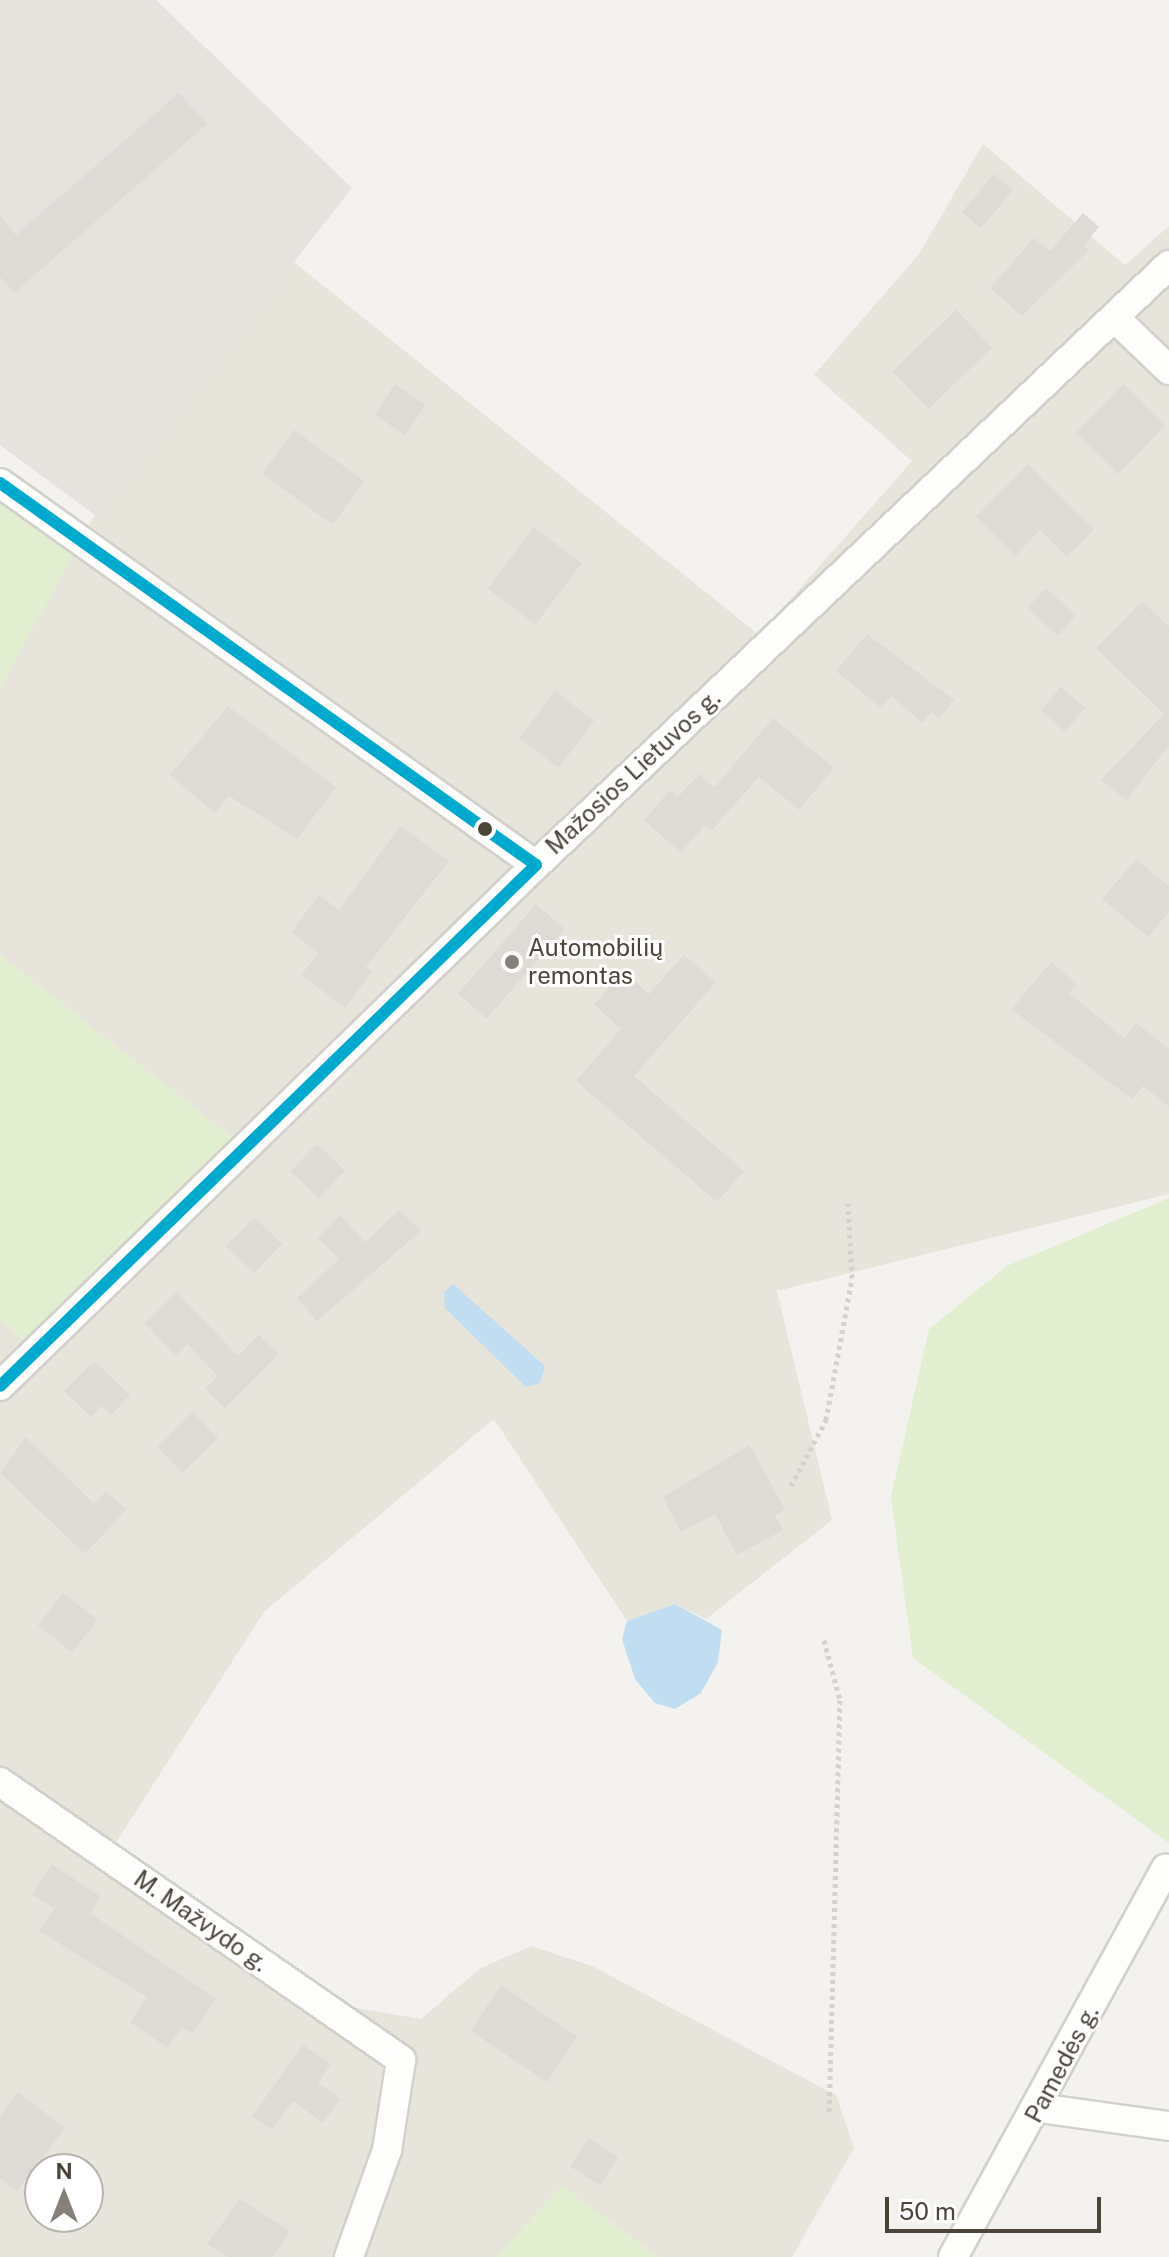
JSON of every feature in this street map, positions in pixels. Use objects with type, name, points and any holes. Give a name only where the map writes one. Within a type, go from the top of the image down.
[{"type":"street","name":"Mažosios Lietuvos g.","points":[[0,1386],[536,865],[1169,265]]},
{"type":"street","points":[[1115,318],[1169,370]]},
{"type":"street","points":[[0,483],[536,865]]},
{"type":"street","name":"M. Mažvydo g.","points":[[0,1782],[401,2060],[387,2150],[349,2257]]},
{"type":"street","name":"Pamedės g.","points":[[953,2257],[1039,2108],[1166,1868]]},
{"type":"street","points":[[1039,2108],[1169,2126]]},
{"type":"path","points":[[791,1486],[826,1420],[852,1278],[848,1203]]},
{"type":"path","points":[[824,1640],[840,1700],[829,2116]]},
{"type":"shaded area","points":[[0,0],[156,0],[352,188],[95,515],[0,445]]},
{"type":"shaded area","points":[[983,144],[1125,265],[1169,226],[1169,1194],[777,1291],[832,1520],[706,1619],[675,1604],[627,1621],[494,1419],[264,1612],[115,1844],[356,2008],[421,2019],[479,1969],[531,1946],[592,1966],[836,2095],[854,2148],[792,2257],[658,2257],[562,2186],[496,2257],[0,2257],[0,1321],[24,1340],[233,1138],[0,955],[0,687],[95,515],[294,262],[759,635],[912,461],[814,375],[919,254]]},
{"type":"green space","points":[[0,500],[74,554],[0,687]]},
{"type":"green space","points":[[0,955],[233,1138],[25,1340],[0,1321]]},
{"type":"green space","points":[[1169,1198],[1169,1843],[913,1658],[891,1497],[929,1329],[1007,1266]]},
{"type":"green space","points":[[562,2186],[658,2257],[496,2257]]},
{"type":"water","points":[[453,1284],[545,1366],[540,1383],[526,1387],[445,1308],[444,1292]]},
{"type":"water","points":[[675,1604],[722,1630],[718,1662],[701,1693],[675,1709],[655,1703],[635,1679],[622,1639],[627,1621]]},
{"type":"building","points":[[179,93],[207,124],[14,293],[0,277],[0,216],[16,235]]},
{"type":"building","points":[[994,174],[1013,190],[981,228],[962,212]]},
{"type":"building","points":[[1083,213],[1099,227],[1083,246],[1089,250],[1022,316],[990,288],[1034,238],[1050,251]]},
{"type":"building","points":[[956,310],[992,347],[929,409],[893,371]]},
{"type":"building","points":[[395,384],[426,405],[405,435],[374,415]]},
{"type":"building","points":[[1123,384],[1165,425],[1118,474],[1076,433]]},
{"type":"building","points":[[294,430],[364,481],[333,525],[262,474]]},
{"type":"building","points":[[1028,464],[1094,529],[1067,557],[1040,530],[1015,556],[976,517]]},
{"type":"building","points":[[534,527],[582,563],[536,625],[488,588]]},
{"type":"building","points":[[1046,588],[1076,616],[1058,636],[1028,608]]},
{"type":"building","points":[[1142,601],[1169,627],[1169,745],[1127,800],[1101,780],[1164,714],[1096,648]]},
{"type":"building","points":[[867,634],[954,700],[939,718],[931,712],[923,723],[891,696],[881,708],[836,671]]},
{"type":"building","points":[[1061,687],[1085,708],[1065,731],[1041,710]]},
{"type":"building","points":[[555,691],[594,720],[559,768],[519,738]]},
{"type":"building","points":[[228,706],[336,787],[297,839],[229,796],[215,813],[170,775]]},
{"type":"building","points":[[773,718],[834,768],[799,810],[759,777],[712,830],[705,825],[681,853],[644,820],[670,790],[678,797],[699,774],[714,788]]},
{"type":"building","points":[[400,826],[449,861],[366,967],[372,971],[345,1008],[301,975],[318,953],[291,932],[319,895],[339,910]]},
{"type":"building","points":[[1136,859],[1169,886],[1169,912],[1148,937],[1102,899]]},
{"type":"building","name":"Automobilių remontas","points":[[536,904],[565,929],[487,1019],[458,994]]},
{"type":"building","points":[[684,955],[716,982],[634,1076],[744,1171],[717,1202],[576,1081],[621,1029],[594,1005],[623,971],[649,994]]},
{"type":"building","points":[[1051,962],[1077,984],[1069,993],[1124,1038],[1136,1023],[1169,1049],[1169,1107],[1143,1086],[1132,1099],[1011,1009]]},
{"type":"building","points":[[317,1144],[345,1171],[319,1198],[291,1171]]},
{"type":"building","points":[[399,1210],[421,1231],[317,1321],[297,1298],[339,1259],[317,1238],[340,1215],[366,1242]]},
{"type":"building","points":[[254,1217],[282,1244],[254,1273],[226,1246]]},
{"type":"building","points":[[177,1292],[238,1356],[259,1334],[279,1354],[225,1408],[205,1389],[218,1376],[187,1344],[175,1356],[145,1323]]},
{"type":"building","points":[[94,1361],[130,1395],[111,1415],[101,1406],[91,1417],[64,1391]]},
{"type":"building","points":[[193,1412],[218,1438],[182,1473],[157,1447]]},
{"type":"building","points":[[26,1437],[94,1504],[106,1491],[127,1509],[85,1554],[0,1473]]},
{"type":"building","points":[[750,1445],[785,1510],[775,1516],[783,1530],[737,1555],[715,1514],[681,1532],[663,1497]]},
{"type":"building","points":[[63,1593],[98,1620],[72,1652],[38,1625]]},
{"type":"building","points":[[52,1864],[101,1897],[90,1913],[216,1999],[192,2034],[182,2027],[168,2048],[130,2022],[147,1997],[39,1931],[54,1909],[32,1894]]},
{"type":"building","points":[[501,1985],[577,2036],[547,2082],[470,2031]]},
{"type":"building","points":[[303,2045],[331,2064],[318,2083],[341,2099],[323,2123],[293,2101],[272,2130],[252,2116]]},
{"type":"building","points":[[18,2092],[65,2128],[46,2153],[24,2153],[24,2182],[17,2191],[0,2178],[0,2116]]},
{"type":"building","points":[[589,2138],[618,2157],[600,2186],[570,2167]]},
{"type":"building","points":[[240,2199],[290,2231],[273,2257],[228,2257],[207,2244]]},
{"type":"transit line","points":[[0,483],[536,865],[0,1386]]},
{"type":"place","name":"Automobilių remontas","points":[[512,962]]}]
